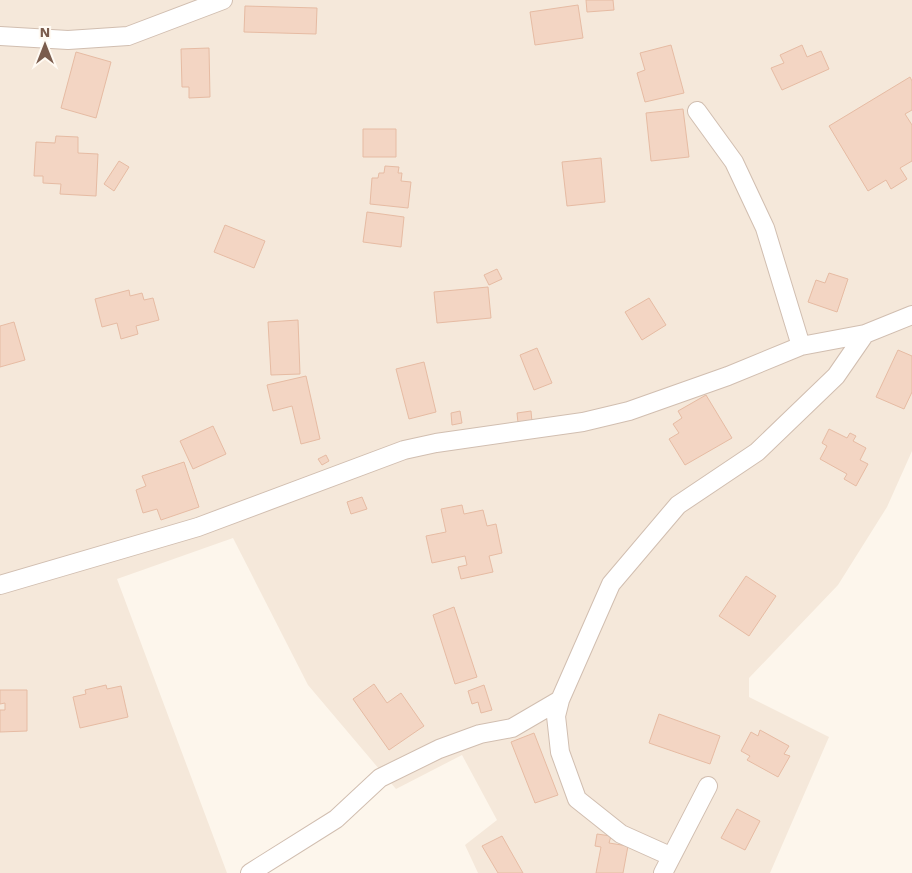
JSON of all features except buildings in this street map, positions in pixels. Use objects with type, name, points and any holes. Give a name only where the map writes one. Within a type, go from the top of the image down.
[{"type":"street","points":[[0,36],[68,40],[128,36],[222,0]]},
{"type":"street","points":[[697,111],[734,162],[765,228],[801,346]]},
{"type":"street","points":[[0,585],[198,527],[404,450],[436,443],[583,422],[629,411],[728,376],[801,346],[865,334],[912,315]]},
{"type":"street","points":[[670,856],[622,834],[577,799],[560,752],[556,716],[560,700],[612,584],[678,505],[757,452],[836,376],[865,334]]},
{"type":"street","points":[[250,873],[336,819],[380,778],[439,749],[480,734],[512,728],[560,700]]},
{"type":"street","points":[[663,873],[670,856],[708,786]]},
{"type":"shaded area","points":[[0,0],[912,0],[912,451],[887,507],[838,585],[749,678],[749,697],[829,737],[770,873],[478,873],[465,845],[497,820],[462,755],[396,789],[308,685],[233,538],[117,579],[227,873],[0,873]]}]
